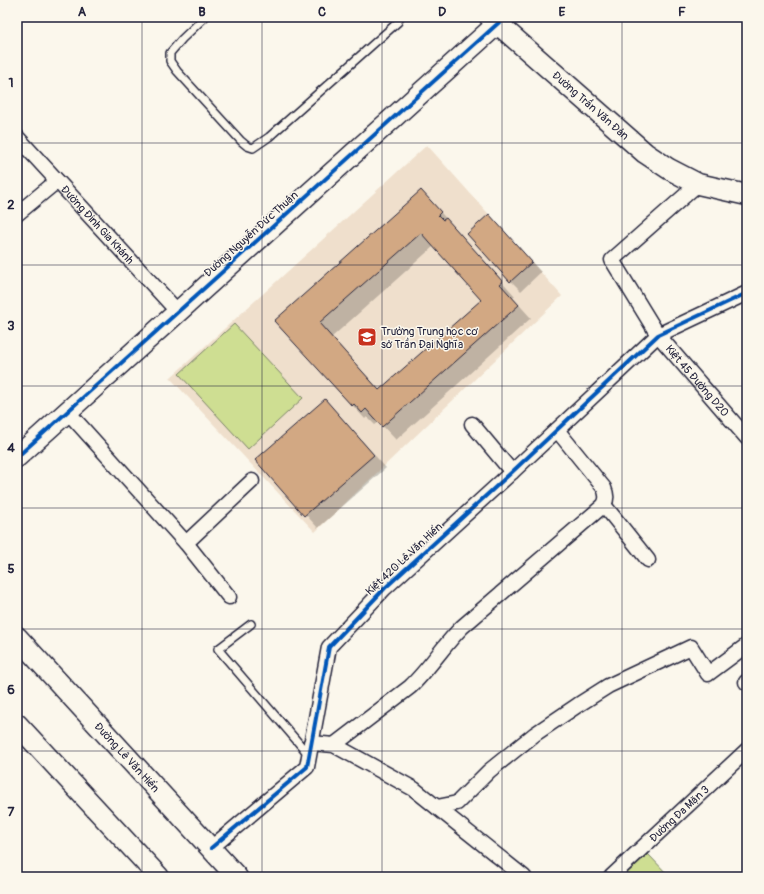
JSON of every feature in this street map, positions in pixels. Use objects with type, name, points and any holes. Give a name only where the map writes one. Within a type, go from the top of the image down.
[{"type":"street","name":"Đường Trần Văn Đán","points":[[498,19],[645,153],[669,169],[698,184],[747,195]]},
{"type":"street","name":"Đường Nguyễn Đức Thuận","points":[[17,457],[498,19]]},
{"type":"street","name":"Đường Đinh Gia Khánh","points":[[17,137],[178,312]]},
{"type":"street","points":[[17,214],[57,181]]},
{"type":"street","name":"Kiệt 45 Đường D20","points":[[698,184],[612,260],[658,335],[747,438]]},
{"type":"street","name":"Kiệt 420 Lê Văn Hiến","points":[[211,848],[307,767],[329,647],[385,588],[512,472],[658,335],[747,292]]},
{"type":"street","points":[[68,411],[186,543],[229,597]]},
{"type":"street","points":[[472,424],[512,472]]},
{"type":"street","points":[[310,749],[334,746],[410,687],[462,628],[604,505],[606,494],[604,488],[557,430]]},
{"type":"street","points":[[186,543],[252,481]]},
{"type":"street","points":[[604,505],[648,560]]},
{"type":"street","name":"Đường Lê Văn Hiến","points":[[17,637],[237,877]]},
{"type":"street","points":[[437,807],[457,803],[490,771],[535,734],[608,686],[691,647],[708,674],[747,645]]},
{"type":"street","points":[[17,724],[159,877]]},
{"type":"street","points":[[334,746],[414,789],[524,877]]},
{"type":"street","name":"Đường Đa Mặn 3","points":[[611,877],[747,750]]},
{"type":"lane","points":[[205,17],[170,53],[170,61],[177,71],[241,141],[247,146],[253,148],[269,137],[398,22],[400,17]]},
{"type":"lane","points":[[251,624],[218,649],[310,749]]},
{"type":"shaded area","name":"Trường Trung học cơ sở Trần Đại Nghĩa","points":[[427,145],[562,296],[315,532],[170,378]]},
{"type":"green space","points":[[234,324],[303,398],[248,449],[179,374]]},
{"type":"green space","points":[[648,854],[670,877],[623,877]]},
{"type":"building","points":[[421,190],[441,212],[438,215],[443,220],[446,218],[503,282],[500,284],[519,305],[382,427],[366,409],[362,413],[354,404],[352,406],[274,321]],"holes":[[[421,233],[481,300],[379,390],[319,323]]]},
{"type":"building","points":[[489,214],[532,262],[510,282],[467,234]]},
{"type":"building","points":[[325,399],[374,455],[304,516],[255,460]]},
{"type":"cycle path","points":[[17,457],[505,17]]},
{"type":"cycle path","points":[[211,848],[307,767],[329,647],[385,588],[512,472],[658,335],[747,293]]},
{"type":"place","name":"Trường Trung học cơ sở Trần Đại Nghĩa","points":[[367,337]]}]
